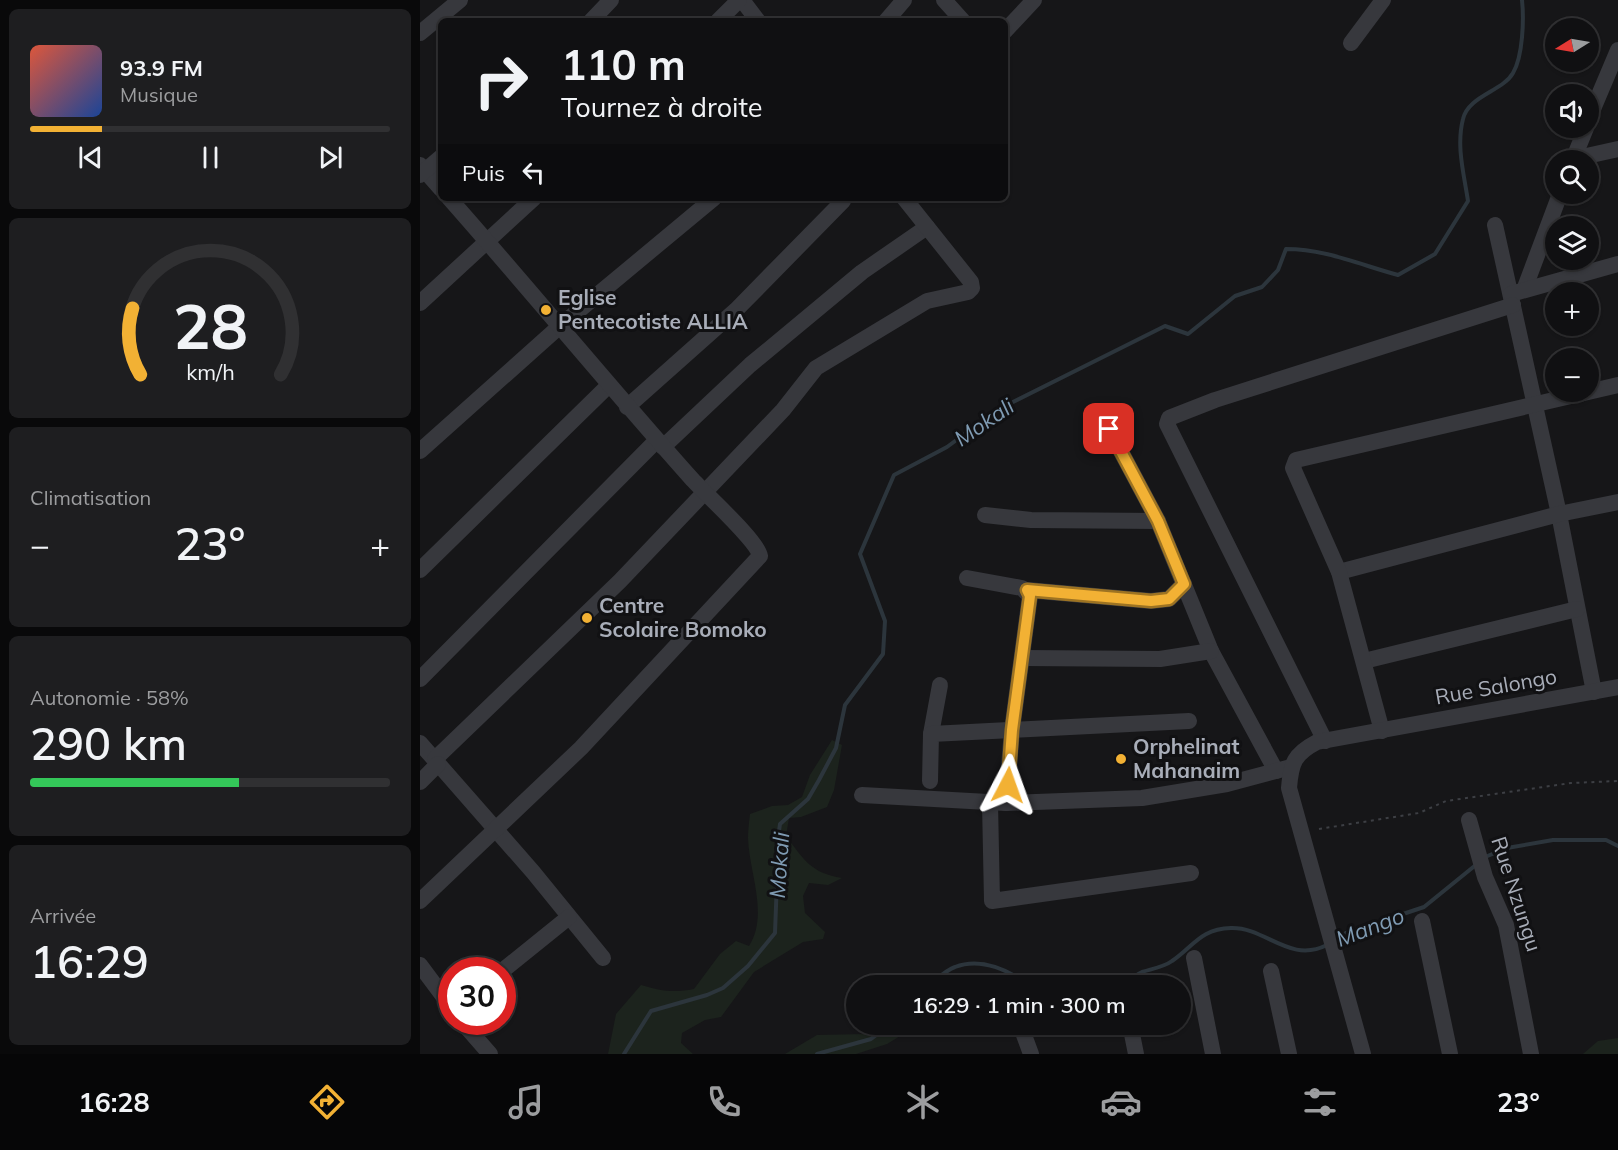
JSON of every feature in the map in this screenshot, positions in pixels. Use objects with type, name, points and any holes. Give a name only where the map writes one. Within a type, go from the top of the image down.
[{"type":"street","points":[[438,18],[460,0]]},
{"type":"street","points":[[594,18],[611,0]]},
{"type":"street","points":[[721,18],[740,0],[755,18]]},
{"type":"street","points":[[889,18],[904,0]]},
{"type":"street","points":[[944,0],[960,18]]},
{"type":"street","points":[[1008,28],[1034,0]]},
{"type":"street","points":[[1351,43],[1383,0]]},
{"type":"street","points":[[420,33],[438,18]]},
{"type":"street","points":[[1599,95],[1618,50]]},
{"type":"street","points":[[1599,154],[1618,149]]},
{"type":"street","points":[[438,159],[422,171],[438,186]]},
{"type":"street","points":[[420,901],[581,748],[759,560],[760,551],[627,407],[452,201]]},
{"type":"street","points":[[420,303],[531,201]]},
{"type":"street","points":[[420,452],[560,326],[710,201]]},
{"type":"street","points":[[627,407],[736,310],[843,201]]},
{"type":"street","points":[[420,782],[437,761],[579,622],[704,493],[783,410],[816,368],[927,301],[968,292],[972,288],[971,282],[906,201]]},
{"type":"street","points":[[1516,296],[1556,204]]},
{"type":"street","points":[[1494,225],[1516,296],[1535,405],[1594,692]]},
{"type":"street","points":[[420,679],[660,443],[750,364],[862,272],[927,227]]},
{"type":"street","points":[[1325,741],[1167,424],[1169,418],[1516,296],[1618,264]]},
{"type":"street","points":[[1382,731],[1339,572],[1293,468],[1296,460],[1618,385]]},
{"type":"street","points":[[420,570],[609,386]]},
{"type":"street","points":[[1109,429],[1158,521],[1211,651],[1283,769],[1294,813],[1322,901],[1363,1054]]},
{"type":"street","points":[[1339,572],[1559,514],[1618,502]]},
{"type":"street","points":[[985,515],[1031,520],[1158,521]]},
{"type":"street","points":[[967,578],[1027,590],[1151,601],[1169,599],[1184,584]]},
{"type":"street","points":[[1027,590],[1030,596],[1023,658],[998,803],[992,901],[1191,873]]},
{"type":"street","points":[[1364,661],[1577,609]]},
{"type":"street","points":[[1023,658],[1160,659],[1211,651]]},
{"type":"street","points":[[930,781],[931,734],[940,685]]},
{"type":"street","name":"Rue Salongo","points":[[1283,769],[1300,751],[1325,741],[1618,687]]},
{"type":"street","points":[[931,734],[1189,720]]},
{"type":"street","points":[[420,743],[603,958]]},
{"type":"street","points":[[862,795],[998,803],[1142,798],[1227,784],[1283,769]]},
{"type":"street","name":"Rue Nzungu","points":[[1469,820],[1485,877],[1506,925],[1531,1054]]},
{"type":"street","points":[[516,960],[568,917]]},
{"type":"street","points":[[1422,921],[1450,1054]]},
{"type":"street","points":[[1194,958],[1213,1054]]},
{"type":"street","points":[[420,965],[438,989]]},
{"type":"street","points":[[1270,970],[1289,1054]]},
{"type":"street","points":[[473,1035],[490,1054]]},
{"type":"street","points":[[1024,1035],[1031,1054]]},
{"type":"street","points":[[1132,1035],[1136,1054]]},
{"type":"path","points":[[1319,830],[1419,813],[1446,801],[1571,783],[1618,781]]},
{"type":"shaded area","points":[[832,740],[842,745],[834,790],[827,807],[801,817],[789,818],[786,836],[803,859],[815,869],[842,878],[828,885],[809,883],[803,896],[805,913],[825,932],[823,939],[803,942],[754,972],[721,1017],[705,1020],[682,1033],[681,1043],[693,1054],[608,1054],[616,1014],[641,985],[667,991],[694,989],[720,954],[736,941],[749,946],[755,934],[758,907],[749,851],[750,814],[772,806],[788,805],[802,797],[810,775]]},
{"type":"shaded area","points":[[817,1035],[902,1035],[887,1044],[856,1054],[785,1054]]},
{"type":"shaded area","points":[[1618,1038],[1618,1054],[1583,1054],[1598,1041]]},
{"type":"waterway","name":"Mokali","points":[[624,1054],[651,1011],[723,988],[748,966],[775,933],[777,880],[784,853],[778,838],[780,824],[808,799],[836,748],[845,705],[883,654],[885,621],[860,554],[894,475],[947,447],[997,410],[1165,326],[1188,334],[1235,296],[1262,287],[1278,270],[1286,249],[1329,255],[1398,275],[1435,254],[1468,201],[1460,150],[1463,119],[1466,111],[1478,99],[1502,85],[1513,73],[1521,47],[1522,0]]},
{"type":"waterway","name":"Mango","points":[[1485,857],[1507,848],[1553,840],[1606,840],[1618,846]]},
{"type":"waterway","name":"Mango","points":[[1336,940],[1346,933],[1424,907],[1477,864]]},
{"type":"waterway","name":"Mango","points":[[1136,975],[1169,963],[1198,939],[1220,929],[1244,929],[1289,948],[1301,950],[1313,950],[1327,945]]},
{"type":"waterway","name":"Mango","points":[[942,975],[952,968],[965,964],[995,967],[1014,975]]},
{"type":"waterway","name":"Mango","points":[[817,1054],[871,1039],[876,1035]]},
{"type":"place","name":"Eglise Pentecotiste ALLIA","points":[[546,310]]},
{"type":"place","name":"Centre Scolaire Bomoko","points":[[587,618]]},
{"type":"place","name":"Orphelinat Mahanaim","points":[[1121,759]]},
{"type":"route","points":[[1008,785],[1012,730],[1030,596],[1027,590],[1151,601],[1169,599],[1184,584],[1158,521],[1109,429]]}]
